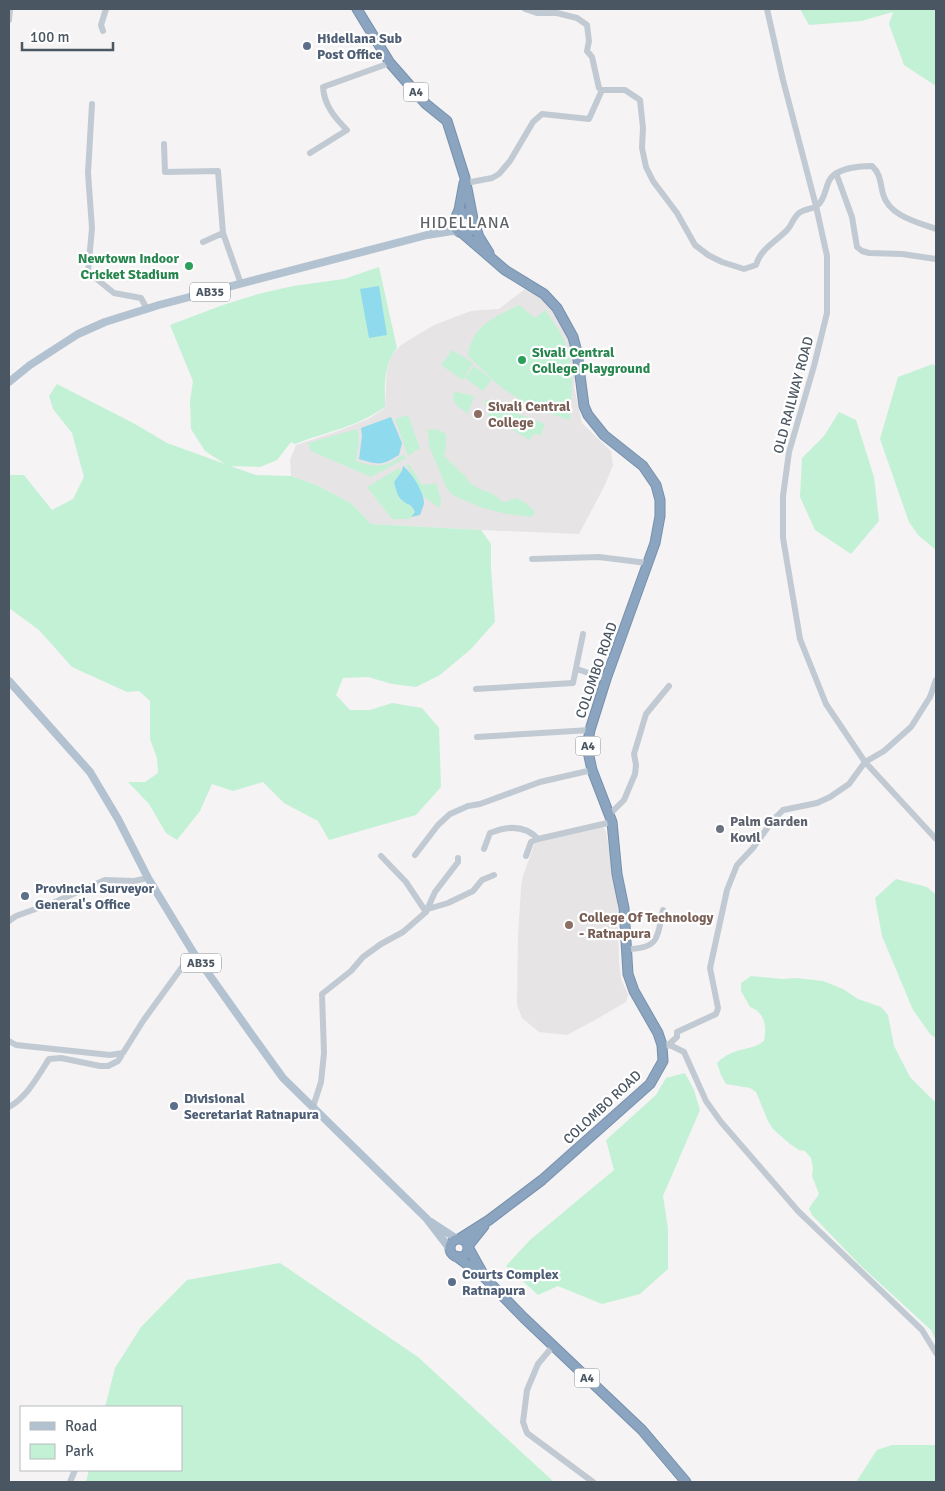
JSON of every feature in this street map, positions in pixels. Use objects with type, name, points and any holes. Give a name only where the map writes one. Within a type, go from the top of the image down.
[{"type":"highway","name":"COLOMBO ROAD","points":[[357,9],[390,63],[426,104],[447,121],[466,181],[473,220],[479,237],[492,259]]},
{"type":"highway","name":"COLOMBO ROAD","points":[[455,218],[459,210],[466,181]]},
{"type":"highway","points":[[465,213],[473,220],[470,230],[461,232],[454,227],[455,218],[465,213]]},
{"type":"highway","name":"COLOMBO ROAD","points":[[458,1239],[489,1220],[542,1180],[650,1084],[663,1061],[665,1045],[634,991],[628,974],[624,908],[617,874],[611,818],[592,770],[588,747],[590,730],[606,679],[655,544],[660,516],[660,500],[656,485],[643,466],[604,435],[588,415],[584,406],[577,352],[573,337],[557,308],[544,294],[505,270],[461,232]]},
{"type":"highway","name":"COLOMBO ROAD","points":[[468,1247],[489,1220]]},
{"type":"highway","points":[[458,1239],[466,1242],[468,1247],[464,1255],[453,1253],[452,1242],[458,1239]]},
{"type":"highway","name":"A4","points":[[468,1247],[484,1277]]},
{"type":"highway","name":"A4","points":[[453,1253],[484,1277],[516,1311],[642,1430],[686,1482]]},
{"type":"main road","points":[[427,235],[455,218]]},
{"type":"main road","points":[[427,235],[452,231],[461,232]]},
{"type":"main road","name":"AB35","points":[[9,382],[30,365],[78,334],[105,322],[147,309],[427,235]]},
{"type":"main road","name":"AB35","points":[[9,681],[90,772],[118,819],[148,878],[193,952],[283,1078],[427,1219]]},
{"type":"main road","points":[[427,1219],[458,1239]]},
{"type":"main road","points":[[427,1219],[453,1253]]},
{"type":"street","points":[[9,20],[10,9]]},
{"type":"street","points":[[103,31],[102,25],[106,9]]},
{"type":"street","points":[[525,9],[537,13],[542,11],[577,18],[588,25],[589,41],[587,51],[592,57],[599,88],[602,90]]},
{"type":"street","name":"OLD RAILWAY ROAD","points":[[767,9],[827,256],[826,313],[814,366],[789,452],[783,496],[783,538],[800,639],[826,704],[864,762],[936,839]]},
{"type":"street","points":[[310,153],[347,130],[334,117],[324,96],[323,88],[390,63]]},
{"type":"street","points":[[602,90],[625,90],[640,100],[643,128],[642,148],[646,167],[652,180],[677,213],[695,245],[708,255],[722,262],[744,269],[756,265],[758,256],[769,244],[788,229],[799,213],[816,206],[825,196],[828,180],[836,173],[856,166],[872,166],[876,170],[881,180],[883,194],[888,205],[895,212],[936,229]]},
{"type":"street","points":[[466,181],[492,178],[499,174],[510,161],[533,122],[542,114],[589,119],[602,90]]},
{"type":"street","points":[[92,104],[88,173],[92,228],[88,272],[114,293],[141,298],[147,309]]},
{"type":"street","points":[[164,144],[165,172],[218,171],[223,233],[240,284]]},
{"type":"street","points":[[836,173],[852,217],[857,247],[869,254],[902,254],[936,259]]},
{"type":"street","points":[[203,242],[223,233]]},
{"type":"street","points":[[532,560],[599,557],[647,563]]},
{"type":"street","points":[[476,689],[573,683],[583,634]]},
{"type":"street","points":[[576,669],[606,679]]},
{"type":"street","points":[[665,1045],[677,1037],[678,1032],[716,1014],[718,1008],[710,968],[727,890],[737,865],[783,810],[817,803],[830,797],[849,784],[864,762],[884,751],[911,727],[935,689],[936,680]]},
{"type":"street","points":[[526,856],[531,842],[611,818],[624,800],[635,774],[634,754],[646,714],[669,686]]},
{"type":"street","points":[[477,737],[590,730]]},
{"type":"street","points":[[415,855],[438,825],[450,814],[468,806],[480,804],[540,782],[592,770]]},
{"type":"street","points":[[484,849],[490,833],[498,830],[522,828],[531,832],[538,839]]},
{"type":"street","points":[[381,856],[406,882],[427,910]]},
{"type":"street","points":[[427,910],[435,892],[458,862],[458,858]]},
{"type":"street","points":[[313,1107],[320,1082],[324,1053],[322,994],[351,971],[363,957],[403,932],[427,910],[473,891],[482,880],[494,875]]},
{"type":"street","points":[[9,921],[16,916],[55,902],[105,880],[134,881],[148,878]]},
{"type":"street","points":[[626,949],[642,949],[651,945],[658,932],[663,910]]},
{"type":"street","points":[[9,1107],[33,1084],[49,1059],[61,1058],[100,1066],[108,1066],[118,1061],[143,1021],[193,952]]},
{"type":"street","points":[[9,1041],[16,1045],[110,1055],[122,1054]]},
{"type":"street","points":[[665,1045],[684,1052],[706,1101],[721,1122],[798,1211],[922,1330],[936,1353]]},
{"type":"street","points":[[553,1346],[538,1364],[530,1384],[523,1422],[527,1433],[593,1482]]},
{"type":"shaded area","name":"Sivali Central College","points":[[525,289],[549,303],[570,338],[576,359],[574,387],[582,423],[611,451],[613,465],[605,485],[579,534],[371,524],[352,504],[319,486],[291,476],[290,460],[296,445],[368,419],[385,408],[387,369],[392,355],[401,345],[434,325],[471,311],[499,309]]},
{"type":"shaded area","name":"College Of Technology - Ratnapura","points":[[601,826],[606,832],[617,894],[619,962],[621,979],[628,994],[627,999],[626,1002],[567,1035],[539,1032],[522,1018],[517,1005],[518,936],[523,876],[534,845],[538,842]]},
{"type":"green space","points":[[800,9],[936,9],[936,86],[904,65],[889,24],[893,12],[861,21],[809,25]]},
{"type":"green space","points":[[379,267],[397,348],[389,361],[387,369],[385,407],[352,425],[295,444],[291,442],[277,460],[260,467],[230,466],[256,475],[291,476],[319,486],[352,504],[371,524],[481,530],[491,544],[495,622],[471,649],[440,675],[416,687],[392,684],[368,677],[343,678],[336,695],[350,710],[370,710],[392,703],[422,708],[439,728],[441,787],[416,815],[329,840],[318,821],[284,803],[263,782],[233,791],[212,784],[200,811],[177,840],[166,833],[149,804],[128,782],[145,782],[158,773],[157,758],[150,739],[150,701],[139,691],[127,692],[72,667],[39,630],[9,608],[9,475],[24,475],[52,510],[73,499],[84,477],[72,433],[53,409],[49,396],[57,384],[135,424],[167,443],[225,464],[205,451],[191,429],[190,401],[193,381],[170,325],[258,294],[293,286],[344,279]]},
{"type":"green space","name":"Sivali Central College Playground","points":[[519,305],[535,318],[545,310],[562,336],[569,356],[572,377],[570,420],[533,408],[502,388],[468,356],[470,346],[479,330],[493,318]]},
{"type":"green space","points":[[452,350],[473,363],[463,380],[441,365]]},
{"type":"green space","points":[[933,364],[936,367],[936,550],[919,536],[909,522],[880,439],[898,377]]},
{"type":"green space","points":[[474,366],[492,379],[483,391],[465,378]]},
{"type":"green space","points":[[457,392],[474,396],[468,414],[455,402],[453,393]]},
{"type":"green space","points":[[486,399],[503,408],[545,424],[540,436],[535,433],[529,440],[488,416],[491,408],[484,405]]},
{"type":"green space","points":[[839,412],[856,420],[874,477],[879,521],[851,554],[815,530],[800,497],[802,458],[824,436]]},
{"type":"green space","points":[[408,415],[420,448],[408,456],[395,419]]},
{"type":"green space","points":[[357,429],[359,436],[356,461],[381,466],[403,455],[406,458],[371,477],[311,451],[308,443]]},
{"type":"green space","points":[[428,429],[439,430],[446,434],[444,456],[470,483],[479,489],[491,493],[504,502],[517,498],[526,503],[535,512],[532,517],[507,514],[483,508],[454,496],[447,489],[429,446]]},
{"type":"green space","points":[[409,464],[422,485],[436,483],[441,499],[440,508],[424,497],[406,465]]},
{"type":"green space","points":[[399,468],[402,471],[394,482],[399,497],[411,506],[415,512],[410,519],[392,519],[367,487]]},
{"type":"green space","points":[[896,879],[927,887],[936,895],[936,1038],[931,1035],[913,1010],[882,936],[875,898]]},
{"type":"green space","points":[[751,976],[823,981],[843,989],[858,999],[881,1007],[888,1015],[894,1046],[910,1077],[936,1103],[936,1341],[931,1330],[860,1265],[812,1215],[809,1209],[819,1194],[812,1176],[811,1158],[805,1151],[799,1150],[790,1144],[773,1129],[756,1092],[750,1088],[726,1084],[721,1075],[717,1063],[723,1058],[764,1041],[765,1025],[762,1016],[750,1007],[741,991],[741,983]]},
{"type":"green space","points":[[685,1073],[694,1090],[700,1110],[663,1196],[668,1229],[668,1269],[640,1294],[602,1304],[558,1286],[538,1295],[506,1266],[530,1240],[614,1170],[606,1140],[656,1095],[666,1078]]},
{"type":"green space","points":[[280,1263],[418,1357],[554,1482],[86,1482],[89,1471],[182,1471],[182,1406],[105,1406],[115,1368],[141,1327],[187,1280]]},
{"type":"green space","points":[[892,1445],[936,1445],[936,1482],[856,1482],[877,1450]]},
{"type":"water","points":[[379,286],[387,335],[369,338],[360,289]]},
{"type":"water","points":[[391,417],[402,443],[399,455],[384,463],[359,459],[362,436],[361,428]]},
{"type":"water","points":[[403,466],[420,489],[424,499],[420,515],[411,517],[415,512],[397,493],[394,482],[402,471]]},
{"type":"place","name":"Hidellana Sub Post Office","points":[[307,46]]},
{"type":"place","name":"Newtown Indoor Cricket Stadium","points":[[189,266]]},
{"type":"place","name":"Sivali Central College Playground","points":[[522,360]]},
{"type":"place","name":"Sivali Central College","points":[[478,414]]},
{"type":"place","name":"Palm Garden Kovil","points":[[720,829]]},
{"type":"place","name":"Provincial Surveyor General's Office","points":[[25,896]]},
{"type":"place","name":"College Of Technology - Ratnapura","points":[[569,925]]},
{"type":"place","name":"Divisional Secretariat Ratnapura","points":[[174,1106]]},
{"type":"place","name":"Courts Complex Ratnapura","points":[[452,1282]]},
{"type":"district","name":"HIDELLANA","points":[[465,222]]}]
